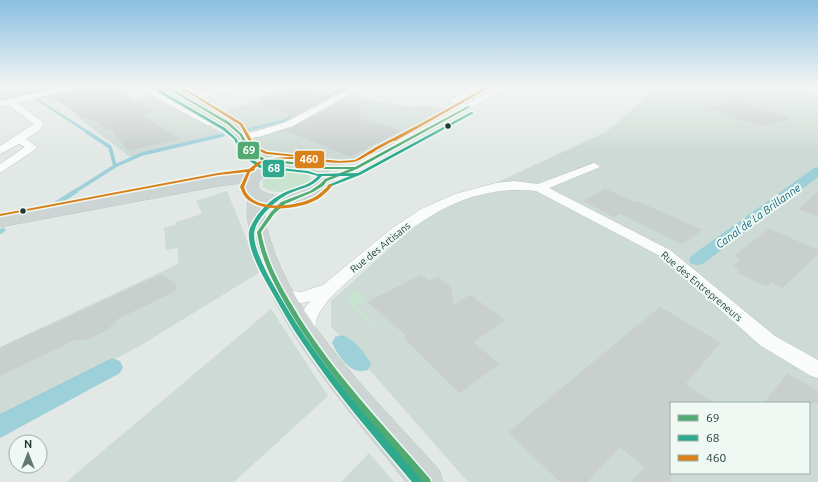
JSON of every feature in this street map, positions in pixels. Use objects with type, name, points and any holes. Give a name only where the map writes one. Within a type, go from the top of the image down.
[{"type":"main road","points":[[198,107],[228,123],[242,137],[248,150],[254,155],[264,160],[288,164],[300,164],[322,174],[316,191],[289,199],[270,199],[255,183]]},
{"type":"main road","points":[[210,114],[232,132],[244,156],[254,164],[254,212],[267,262],[283,296],[306,333],[409,468],[427,482]]},
{"type":"main road","points":[[0,222],[183,188],[255,183],[267,169],[288,164]]},
{"type":"main road","points":[[259,232],[272,211],[289,199]]},
{"type":"street","points":[[0,151],[36,128],[39,123],[18,107]]},
{"type":"street","points":[[180,107],[210,123],[222,124]]},
{"type":"street","points":[[242,137],[279,128],[319,107]]},
{"type":"street","points":[[322,174],[356,168],[467,107]]},
{"type":"street","points":[[3,165],[32,147],[19,139]]},
{"type":"street","name":"Rue des Artisans","points":[[306,333],[308,317],[328,290],[396,232],[437,206],[473,193],[496,187],[514,185],[539,188],[594,166]]},
{"type":"street","name":"Rue des Entrepreneurs","points":[[539,188],[665,253],[768,341],[818,370]]},
{"type":"street","name":"Rue des Artisans","points":[[283,296],[301,298],[328,290]]},
{"type":"shaded area","points":[[104,107],[173,107],[221,132],[221,135],[130,157],[74,114]]},
{"type":"shaded area","points":[[237,107],[438,107],[451,111],[357,163],[332,166],[302,160],[278,159],[264,155],[219,113]]},
{"type":"shaded area","points":[[635,107],[818,107],[818,482],[468,482],[331,326],[331,301],[428,214],[606,132]]},
{"type":"shaded area","points":[[227,191],[260,272],[143,344],[0,421],[0,347],[178,264],[178,248],[166,250],[164,228],[175,225],[176,222],[202,214],[196,201]]},
{"type":"shaded area","points":[[271,309],[328,396],[234,482],[66,482]]},
{"type":"shaded area","points":[[369,453],[394,482],[341,482]]},
{"type":"green space","points":[[287,169],[302,170],[310,176],[311,180],[307,185],[295,191],[275,192],[263,187],[263,179],[272,173]]},
{"type":"green space","points":[[356,290],[368,302],[356,306],[376,325],[370,324],[349,305],[349,297]]},
{"type":"building","points":[[69,107],[146,107],[154,112],[142,115],[180,139],[128,150],[111,129],[108,130],[94,119],[83,118]]},
{"type":"building","points":[[272,107],[310,107],[294,116]]},
{"type":"building","points":[[329,107],[358,107],[360,118],[400,131],[350,156],[285,130],[306,121]]},
{"type":"building","points":[[709,107],[755,107],[790,119],[759,126]]},
{"type":"building","points":[[605,189],[702,230],[682,244],[620,213],[614,217],[584,201]]},
{"type":"building","points":[[818,192],[818,216],[799,209]]},
{"type":"building","points":[[769,229],[818,250],[818,254],[782,288],[771,282],[766,286],[737,272],[740,269],[733,266],[741,260],[734,256]]},
{"type":"building","points":[[421,275],[429,281],[438,277],[451,288],[453,306],[470,295],[504,320],[473,342],[499,364],[459,393],[404,338],[407,336],[368,302]]},
{"type":"building","points":[[158,276],[164,276],[175,283],[176,288],[173,292],[119,318],[108,329],[96,335],[85,340],[74,340],[0,376],[0,348]]},
{"type":"building","points":[[660,307],[720,343],[685,384],[712,402],[670,402],[671,482],[631,482],[645,467],[620,447],[587,482],[560,482],[509,432]]},
{"type":"building","points":[[787,374],[818,391],[818,403],[765,402]]},
{"type":"waterway","points":[[49,107],[89,133]]},
{"type":"waterway","points":[[247,130],[283,121],[295,113]]},
{"type":"waterway","points":[[87,132],[110,147],[115,166]]},
{"type":"waterway","points":[[115,166],[142,154],[223,135]]},
{"type":"waterway","points":[[74,192],[115,166]]},
{"type":"waterway","name":"Canal de La Brillanne","points":[[697,260],[818,171]]},
{"type":"waterway","points":[[57,203],[76,191]]},
{"type":"waterway","name":"Canal de La Brillanne","points":[[342,343],[360,364]]},
{"type":"waterway","name":"Canal de La Brillanne","points":[[0,427],[112,367]]},
{"type":"transit line","name":"68","points":[[187,107],[224,129],[235,139],[243,155],[261,167],[308,172],[317,175],[356,175]]},
{"type":"transit line","name":"69","points":[[201,107],[228,123],[241,135],[248,150],[264,160],[310,165],[318,168],[356,168]]},
{"type":"transit line","name":"460","points":[[214,107],[241,124],[253,145],[258,149],[266,153],[306,157]]},
{"type":"transit line","name":"460","points":[[394,140],[453,107]]},
{"type":"transit line","name":"69","points":[[326,180],[356,168],[468,107]]},
{"type":"transit line","name":"68","points":[[329,186],[359,174],[472,113]]},
{"type":"transit line","name":"460","points":[[331,185],[315,199],[285,207],[274,207],[253,202],[246,196],[242,187],[249,172],[260,163],[274,159],[290,158],[340,162],[354,161],[425,123]]},
{"type":"transit line","name":"460","points":[[0,215],[218,174],[253,170]]},
{"type":"transit line","name":"68","points":[[320,176],[313,183],[280,197],[266,209],[252,230],[253,245],[265,274],[303,340],[339,389],[418,482]]},
{"type":"transit line","name":"69","points":[[326,180],[317,189],[289,200],[279,206],[272,213],[259,232],[260,240],[270,270],[296,317],[330,367],[427,482]]}]
